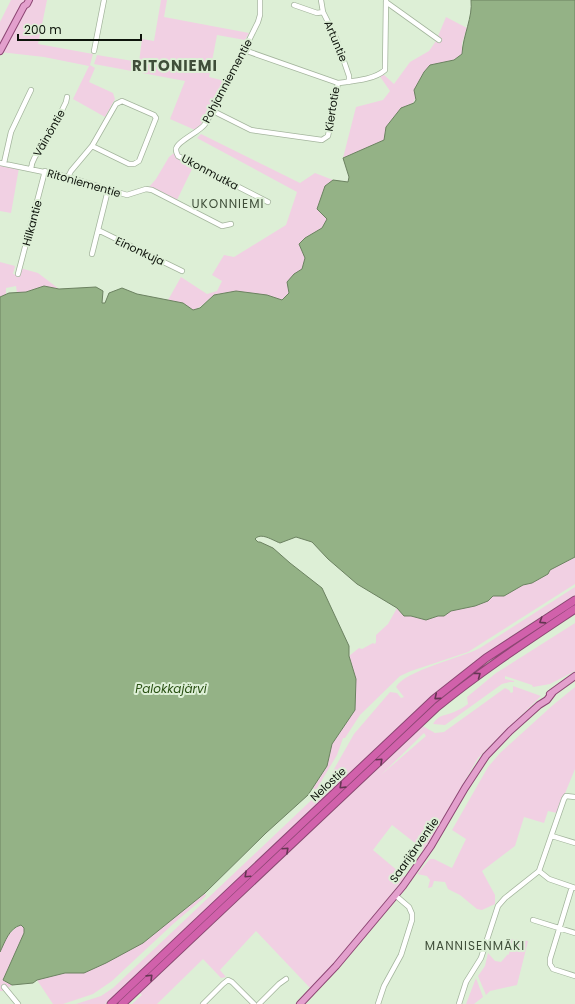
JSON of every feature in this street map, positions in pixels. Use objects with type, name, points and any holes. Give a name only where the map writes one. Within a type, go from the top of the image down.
[{"type":"highway","name":"Nelostie","points":[[111,1004],[434,699],[486,658],[575,600]]},
{"type":"highway","name":"Nelostie","points":[[122,1004],[437,707],[495,662],[575,609]]},
{"type":"main road","points":[[0,51],[24,3],[27,4],[29,0]]},
{"type":"main road","name":"Saarijärventie","points":[[300,1004],[336,966],[395,896],[432,846],[479,765],[497,743],[539,705],[548,700],[554,692],[575,676]]},
{"type":"street","points":[[94,51],[104,0]]},
{"type":"street","name":"Pohjanniementie","points":[[176,150],[177,145],[204,126],[213,111],[258,22],[260,15],[260,0]]},
{"type":"street","name":"Artuntie","points":[[320,0],[323,12],[336,38],[350,76],[349,82]]},
{"type":"street","points":[[386,1],[439,40]]},
{"type":"street","points":[[338,83],[379,75],[385,70],[386,1]]},
{"type":"street","points":[[294,5],[316,13],[323,12]]},
{"type":"street","name":"Kiertotie","points":[[213,111],[251,130],[322,140],[328,136],[338,83],[244,50]]},
{"type":"street","points":[[2,163],[11,132],[31,90]]},
{"type":"street","name":"Väinöntie","points":[[30,169],[35,155],[47,140],[66,102],[67,97]]},
{"type":"street","points":[[68,177],[71,171],[92,146],[116,104],[122,102],[154,115],[156,118],[139,161],[134,164],[129,164],[92,146]]},
{"type":"street","name":"Ukonmutka","points":[[176,150],[178,156],[268,202]]},
{"type":"street","name":"Ritoniementie","points":[[2,163],[45,171],[127,195],[146,189],[152,190],[222,226],[231,224]]},
{"type":"street","name":"Hilkantie","points":[[18,274],[45,171]]},
{"type":"street","points":[[92,254],[108,190]]},
{"type":"street","name":"Einonkuja","points":[[98,230],[182,271]]},
{"type":"street","points":[[459,1004],[466,982],[481,958],[498,906],[505,898],[539,871],[564,799],[566,796],[575,797]]},
{"type":"street","points":[[552,836],[575,843]]},
{"type":"street","points":[[539,871],[549,879],[574,888],[550,959],[550,964],[553,969],[575,976]]},
{"type":"street","points":[[378,1004],[384,986],[401,955],[412,920],[412,914],[409,907],[395,896]]},
{"type":"street","points":[[533,920],[575,933]]},
{"type":"street","points":[[203,1004],[228,980],[232,982],[254,1004]]},
{"type":"street","points":[[259,1004],[279,984],[286,980]]},
{"type":"street","points":[[4,987],[18,1004]]},
{"type":"shaded area","points":[[11,0],[47,0],[38,44],[93,54],[90,65],[95,68],[89,82],[113,93],[115,99],[105,117],[73,99],[89,66],[44,57],[0,52],[0,22]]},
{"type":"shaded area","points":[[161,0],[167,0],[164,17],[249,33],[245,40],[217,35],[209,77],[225,81],[209,114],[195,130],[170,119],[185,81],[94,64],[97,55],[139,62],[142,39],[154,41]]},
{"type":"shaded area","points":[[446,17],[467,28],[462,43],[462,54],[454,60],[430,65],[413,103],[401,108],[386,127],[384,140],[343,158],[356,107],[383,100],[390,91],[379,75],[382,73],[394,84],[410,62],[429,51],[436,41]]},
{"type":"shaded area","points":[[201,134],[300,183],[315,173],[333,180],[325,186],[317,209],[327,219],[322,228],[305,238],[312,260],[288,305],[252,295],[234,292],[216,295],[197,309],[193,310],[183,303],[168,300],[181,277],[207,294],[217,291],[222,281],[212,275],[224,255],[234,257],[286,225],[297,192],[197,138]]},
{"type":"shaded area","points":[[174,153],[176,157],[193,167],[177,200],[149,187],[156,179],[169,157]]},
{"type":"shaded area","points":[[0,164],[19,168],[11,213],[0,211]]},
{"type":"shaded area","points":[[0,262],[15,266],[13,274],[18,275],[20,268],[38,273],[59,289],[44,286],[26,292],[17,293],[16,286],[6,288],[6,295],[0,297]]},
{"type":"shaded area","points":[[575,557],[575,584],[468,652],[400,676],[360,715],[345,738],[343,738],[337,755],[316,790],[313,788],[327,766],[332,744],[355,710],[356,679],[349,656],[359,648],[362,649],[373,643],[375,644],[376,635],[388,624],[397,608],[404,616],[411,616],[426,620],[438,616],[444,616],[450,611],[475,606],[488,601],[493,596],[504,596],[523,585],[532,583],[548,574],[550,570]]},
{"type":"shaded area","points":[[575,587],[575,595],[478,659],[455,677],[389,736],[105,1004],[76,1004],[101,996],[113,988],[320,792],[354,734],[390,692],[397,693],[401,698],[404,697],[396,687],[401,681],[421,670],[480,648]]},
{"type":"shaded area","points":[[575,623],[575,671],[550,684],[533,687],[532,685],[505,676],[505,679],[514,682],[502,684],[445,725],[433,724],[440,717],[456,711],[468,704],[467,697],[496,673]]},
{"type":"shaded area","points":[[513,686],[541,696],[478,758],[424,850],[392,825],[373,850],[405,877],[338,960],[311,989],[256,931],[220,970],[226,977],[221,978],[203,959],[157,1004],[132,1004],[142,995],[140,993],[423,726],[435,733],[444,732],[505,688],[511,693],[513,692]],"holes":[[[424,733],[426,736],[381,775]]]},
{"type":"shaded area","points":[[575,687],[575,769],[557,813],[548,811],[544,823],[524,817],[515,846],[482,871],[495,895],[495,904],[482,910],[477,909],[460,895],[448,889],[445,882],[434,881],[432,887],[428,888],[430,880],[427,876],[417,874],[430,859],[434,859],[452,868],[466,839],[452,830],[488,767],[500,753]]},
{"type":"shaded area","points":[[205,893],[206,896],[173,924],[112,981],[93,994],[63,1004],[53,1004],[37,980],[65,973],[143,943]]},
{"type":"shaded area","points":[[21,925],[24,928],[24,933],[3,980],[12,985],[4,991],[0,991],[1,949],[14,929]]},
{"type":"shaded area","points":[[511,939],[528,941],[517,985],[490,991],[486,995],[478,976],[485,966],[488,953],[495,961],[501,962],[508,954],[509,955]]},
{"type":"shaded area","points":[[476,978],[483,997],[474,1004],[466,1004]]},
{"type":"water","name":"Palokkajärvi","points":[[471,0],[575,0],[575,557],[550,570],[548,574],[532,583],[523,585],[504,596],[493,596],[488,601],[475,606],[451,611],[444,616],[438,616],[426,620],[411,616],[404,616],[397,608],[357,584],[328,559],[312,542],[296,537],[280,543],[267,537],[257,537],[255,539],[258,542],[273,548],[322,588],[349,646],[349,656],[356,679],[355,710],[332,744],[327,766],[308,795],[266,833],[205,893],[143,943],[84,973],[65,973],[37,980],[33,983],[12,985],[3,980],[24,933],[24,928],[21,925],[10,932],[0,952],[0,297],[9,293],[26,292],[44,286],[59,289],[96,287],[103,291],[102,303],[105,303],[109,293],[122,288],[137,294],[183,303],[193,310],[200,308],[214,295],[236,291],[267,295],[282,300],[289,293],[287,282],[294,274],[302,269],[305,258],[299,244],[305,238],[322,228],[327,219],[317,209],[325,186],[333,180],[348,182],[349,177],[343,158],[384,140],[386,127],[401,108],[414,103],[416,100],[414,90],[424,72],[430,65],[454,60],[462,54],[471,13]]},
{"type":"district","name":"RITONIEMI","points":[[175,66]]},
{"type":"district","name":"UKONNIEMI","points":[[228,204]]},
{"type":"district","name":"MANNISENMÄKI","points":[[475,946]]}]
